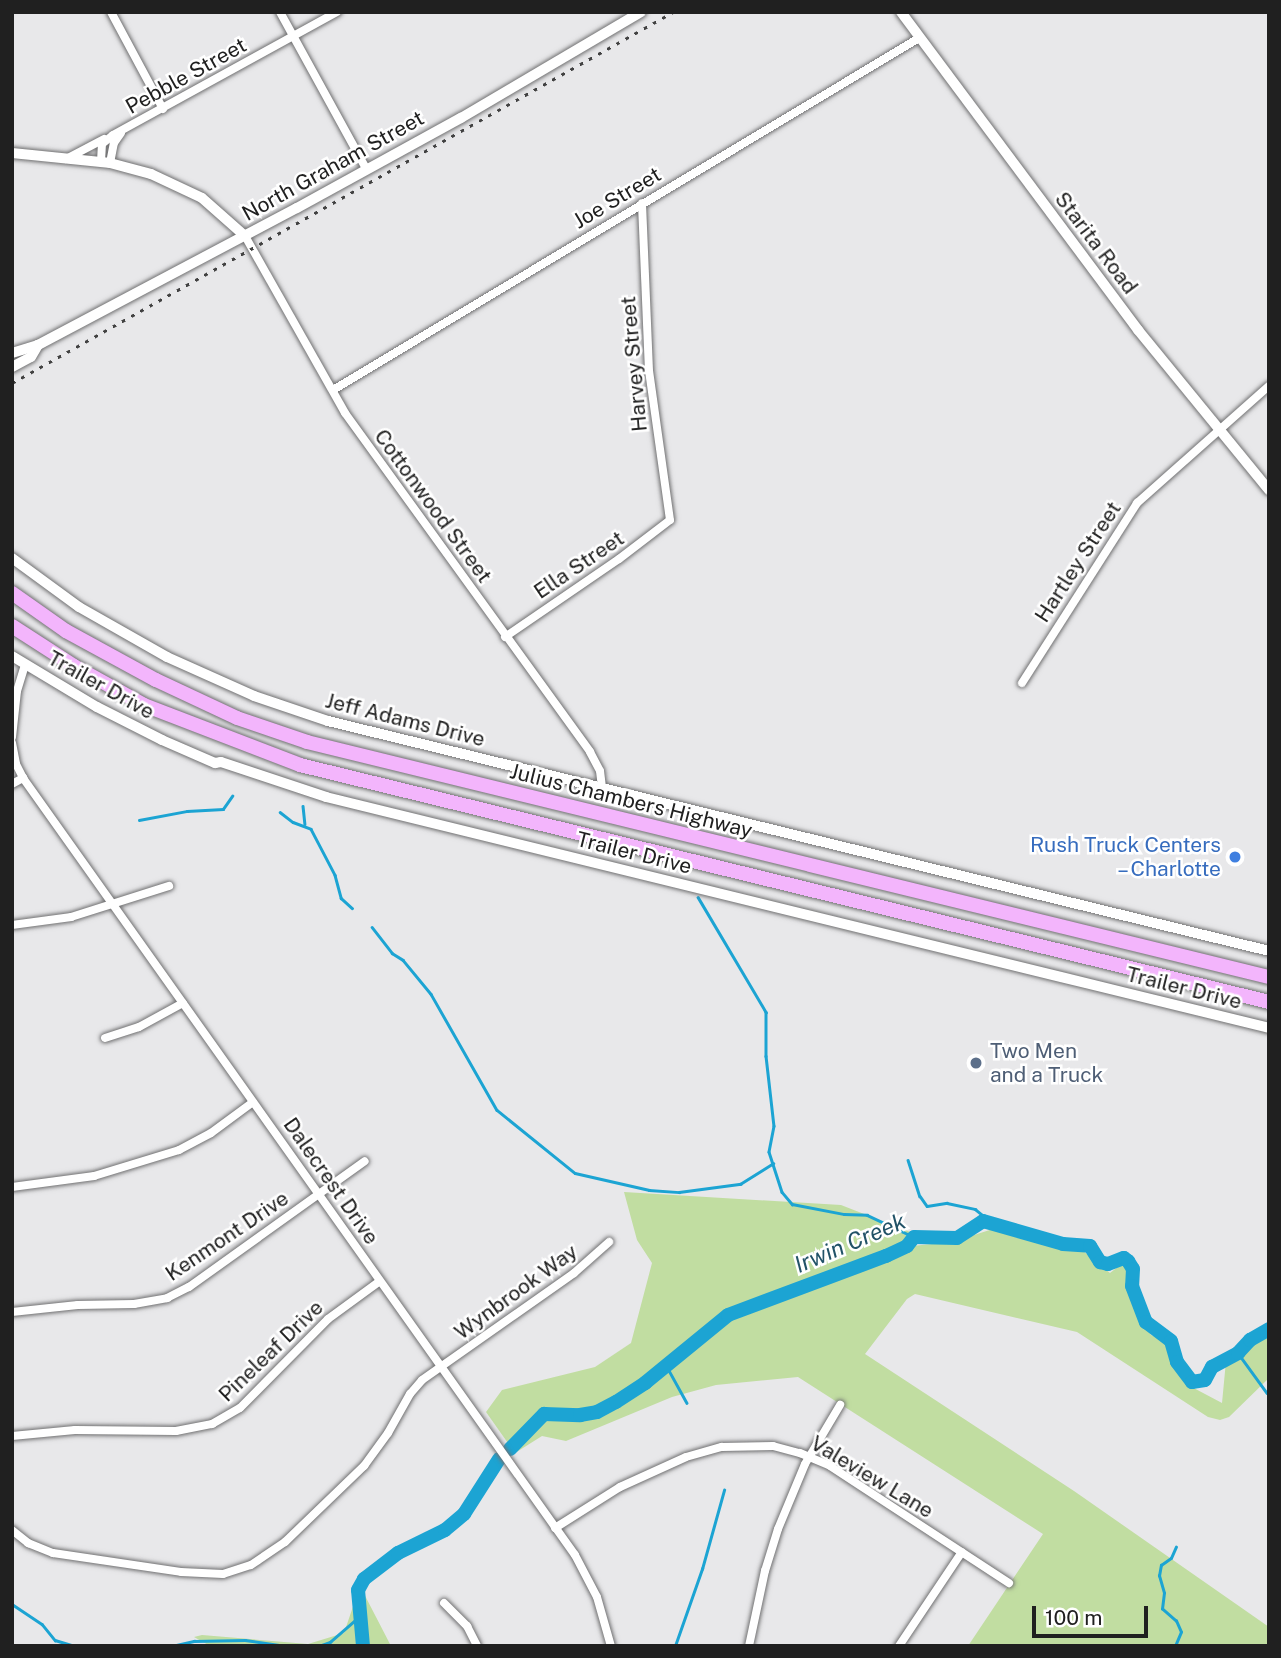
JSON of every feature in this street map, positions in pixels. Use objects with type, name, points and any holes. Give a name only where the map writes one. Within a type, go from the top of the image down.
[{"type":"highway","name":"Julius Chambers Highway","points":[[12,593],[66,631],[156,680],[237,718],[307,742],[1269,977]]},
{"type":"highway","points":[[12,626],[74,666],[144,705],[300,765],[1269,1002]]},
{"type":"main road","name":"North Graham Street","points":[[12,353],[38,345],[367,170],[641,12]]},
{"type":"main road","name":"North Graham Street","points":[[12,367],[31,357],[38,345]]},
{"type":"street","points":[[111,12],[163,109]]},
{"type":"street","points":[[280,12],[367,170]]},
{"type":"street","name":"Pebble Street","points":[[66,159],[126,130],[337,12]]},
{"type":"street","name":"Starita Road","points":[[901,12],[1138,330],[1269,490]]},
{"type":"street","name":"Joe Street","points":[[333,390],[919,38]]},
{"type":"street","name":"Pebble Street","points":[[105,162],[114,143],[126,130]]},
{"type":"street","name":"Pebble Street","points":[[105,162],[102,144],[113,135]]},
{"type":"street","points":[[12,153],[105,162],[151,174],[187,189],[244,236]]},
{"type":"street","name":"Harvey Street","points":[[642,203],[649,371],[670,520]]},
{"type":"street","name":"Cottonwood Street","points":[[244,236],[345,413],[590,752],[600,771],[602,788]]},
{"type":"street","name":"Hartley Street","points":[[1022,683],[1123,520],[1152,487],[1269,386]]},
{"type":"street","name":"Ella Street","points":[[505,636],[619,559],[670,520]]},
{"type":"street","name":"Jeff Adams Drive","points":[[12,558],[79,607],[210,678],[254,696],[353,728],[1269,951]]},
{"type":"street","name":"Trailer Drive","points":[[12,656],[97,707],[162,740],[215,763],[221,762],[326,797],[1269,1028]]},
{"type":"street","points":[[12,737],[17,691],[25,664]]},
{"type":"street","name":"Dalecrest Drive","points":[[12,743],[16,764],[23,778],[555,1528],[597,1597],[611,1646]]},
{"type":"street","points":[[12,784],[23,778]]},
{"type":"street","points":[[12,925],[56,921],[169,886]]},
{"type":"street","points":[[105,1038],[139,1027],[183,1003]]},
{"type":"street","points":[[12,1187],[93,1176],[179,1150],[211,1133],[253,1102]]},
{"type":"street","name":"Kenmont Drive","points":[[12,1312],[78,1305],[134,1304],[167,1298],[189,1287],[365,1161]]},
{"type":"street","name":"Wynbrook Way","points":[[12,1530],[38,1548],[64,1555],[203,1574],[242,1569],[273,1552],[364,1466],[388,1433],[410,1394],[441,1367],[574,1273],[609,1242]]},
{"type":"street","name":"Pineleaf Drive","points":[[12,1436],[75,1430],[183,1431],[212,1424],[240,1408],[328,1319],[380,1281]]},
{"type":"street","points":[[749,1646],[772,1544],[810,1456],[840,1405]]},
{"type":"street","name":"Valeview Lane","points":[[555,1528],[620,1487],[708,1450],[752,1444],[810,1456],[1009,1583]]},
{"type":"street","points":[[899,1646],[962,1552]]},
{"type":"street","points":[[444,1603],[467,1626],[477,1646]]},
{"type":"green space","points":[[624,1192],[841,1205],[918,1235],[912,1246],[952,1242],[996,1228],[1082,1250],[1110,1273],[1124,1262],[1140,1320],[1151,1335],[1172,1343],[1188,1385],[1222,1403],[1226,1361],[1242,1353],[1269,1329],[1269,1378],[1229,1417],[1220,1420],[1208,1417],[1077,1332],[915,1294],[907,1299],[865,1354],[1074,1491],[1269,1627],[1269,1646],[968,1646],[1043,1534],[798,1377],[716,1385],[672,1397],[566,1441],[542,1436],[515,1453],[486,1412],[502,1390],[595,1367],[631,1343],[652,1263],[637,1240]]},
{"type":"green space","points":[[360,1586],[391,1646],[210,1646],[194,1637],[202,1635],[308,1644],[344,1633]]},
{"type":"waterway","points":[[139,820],[187,811],[223,809],[232,796]]},
{"type":"waterway","points":[[303,806],[305,824]]},
{"type":"waterway","points":[[280,812],[293,822],[311,829],[335,875],[341,898],[352,908]]},
{"type":"waterway","points":[[698,897],[766,1012],[766,1056],[774,1126],[769,1152],[782,1192],[792,1204],[844,1214],[867,1215],[914,1237]]},
{"type":"waterway","points":[[372,927],[392,953],[403,960],[431,994],[497,1110],[575,1173],[649,1190],[679,1192],[740,1184],[773,1163]]},
{"type":"waterway","points":[[908,1160],[920,1196],[927,1206],[947,1203],[975,1209],[985,1217],[983,1221]]},
{"type":"waterway","name":"Irwin Creek","points":[[510,1449],[544,1414],[580,1415],[597,1412],[616,1402],[645,1383],[728,1315],[886,1256],[907,1246],[914,1237],[957,1238],[983,1221],[1063,1244],[1090,1246],[1100,1262],[1108,1264],[1124,1258],[1128,1261],[1133,1269],[1132,1286],[1146,1322],[1171,1341],[1177,1362],[1192,1382],[1205,1380],[1212,1367],[1238,1353],[1250,1340],[1269,1329]]},
{"type":"waterway","points":[[1238,1353],[1267,1393]]},
{"type":"waterway","points":[[666,1365],[687,1403]]},
{"type":"waterway","name":"Irwin Creek","points":[[363,1646],[358,1590],[364,1579],[398,1553],[445,1530],[464,1514],[499,1459]]},
{"type":"waterway","points":[[675,1646],[702,1569],[724,1490]]},
{"type":"waterway","points":[[1175,1646],[1181,1632],[1176,1621],[1162,1609],[1164,1593],[1159,1576],[1161,1565],[1171,1558],[1176,1547]]},
{"type":"waterway","points":[[12,1604],[42,1624],[55,1640],[75,1646]]},
{"type":"waterway","points":[[319,1646],[330,1642],[359,1617]]},
{"type":"waterway","points":[[172,1646],[194,1641],[245,1640],[286,1646]]},
{"type":"railway","points":[[12,383],[673,12]]},
{"type":"place","name":"Rush Truck Centers – Charlotte","points":[[1235,857]]},
{"type":"place","name":"Two Men and a Truck","points":[[976,1063]]}]
